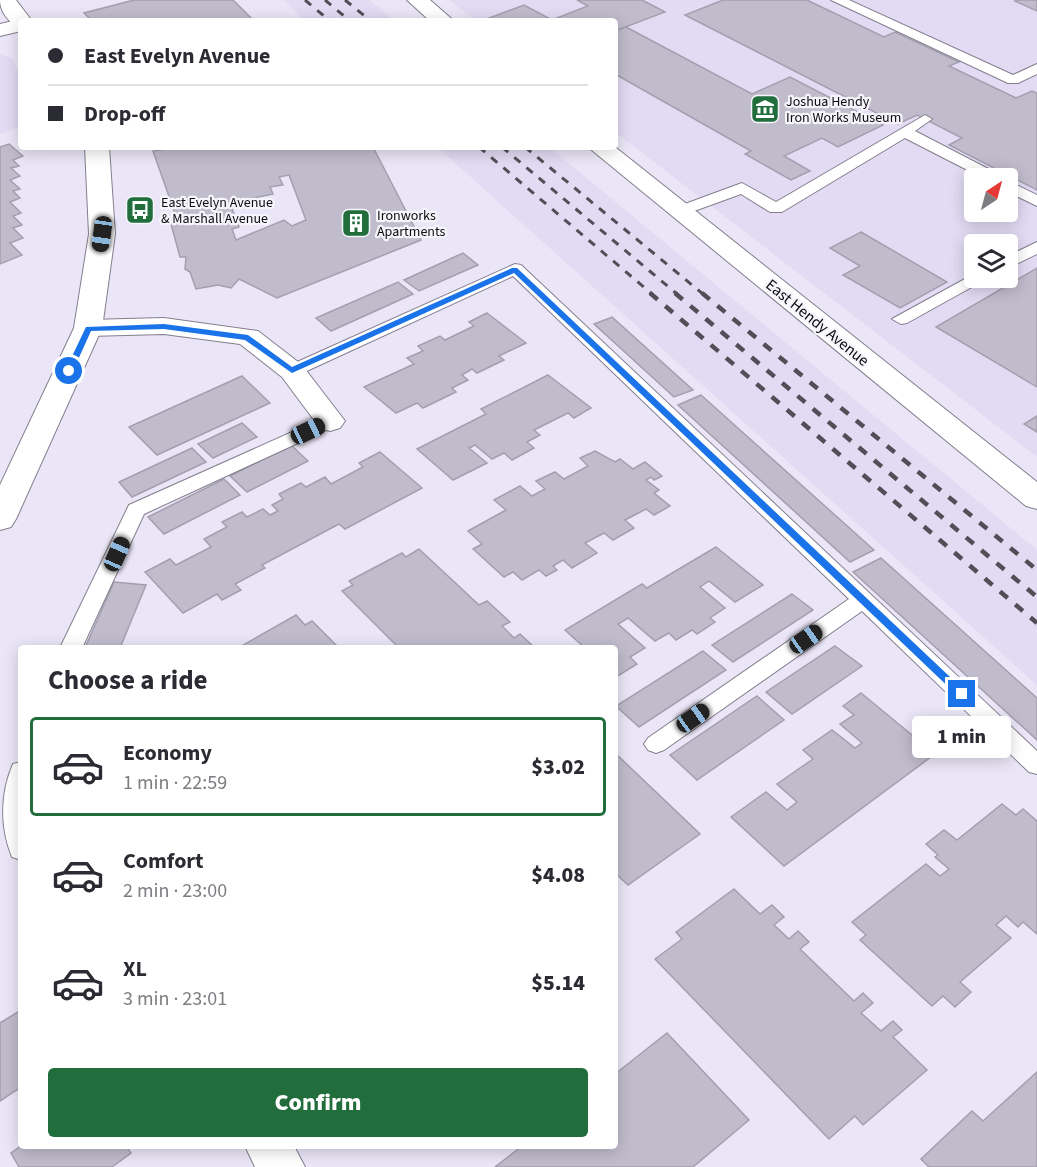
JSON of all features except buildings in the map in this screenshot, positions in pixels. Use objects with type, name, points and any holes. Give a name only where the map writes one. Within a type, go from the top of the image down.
[{"type":"street","points":[[5,0],[18,19]]},
{"type":"street","points":[[417,0],[439,18]]},
{"type":"street","points":[[0,30],[18,24]]},
{"type":"street","points":[[0,519],[88,328],[102,234],[97,150]]},
{"type":"street","name":"East Hendy Avenue","points":[[604,150],[1037,498]]},
{"type":"street","points":[[88,328],[164,326],[248,337],[292,371],[330,421]]},
{"type":"street","points":[[269,1149],[282,1167]]},
{"type":"lane","points":[[838,0],[1013,80],[1037,68]]},
{"type":"lane","points":[[680,211],[742,188],[776,209],[925,119]]},
{"type":"lane","points":[[904,132],[974,168]]},
{"type":"lane","points":[[1018,191],[1037,201]]},
{"type":"lane","points":[[1018,257],[1037,247]]},
{"type":"lane","points":[[292,371],[515,269],[1037,765]]},
{"type":"lane","points":[[901,319],[964,286]]},
{"type":"lane","points":[[72,645],[136,510],[330,421]]},
{"type":"lane","points":[[656,744],[862,600]]},
{"type":"lane","points":[[18,781],[11,805],[18,836]]},
{"type":"shaded area","points":[[284,0],[369,0],[391,18],[302,18]]},
{"type":"shaded area","points":[[449,0],[1037,0],[1037,457],[618,134],[618,18],[472,18]]},
{"type":"shaded area","points":[[0,54],[12,58],[18,71],[18,128],[0,134]]},
{"type":"shaded area","points":[[440,150],[553,150],[1037,550],[1037,685]]},
{"type":"railway","points":[[305,0],[326,18]]},
{"type":"railway","points":[[325,0],[346,18]]},
{"type":"railway","points":[[345,0],[367,18]]},
{"type":"railway","points":[[483,150],[652,294]]},
{"type":"railway","points":[[506,150],[677,294]]},
{"type":"railway","points":[[529,150],[703,294]]},
{"type":"railway","points":[[650,293],[1037,623]]},
{"type":"railway","points":[[675,293],[1037,597]]},
{"type":"railway","points":[[702,293],[1037,570]]},
{"type":"place","name":"Joshua Hendy Iron Works Museum","points":[[765,109]]},
{"type":"place","name":"East Evelyn Avenue & Marshall Avenue","points":[[140,210]]},
{"type":"place","name":"Ironworks Apartments","points":[[356,223]]},
{"type":"route","points":[[69,371],[88,328],[164,326],[248,337],[292,371],[515,269],[962,694]]}]
